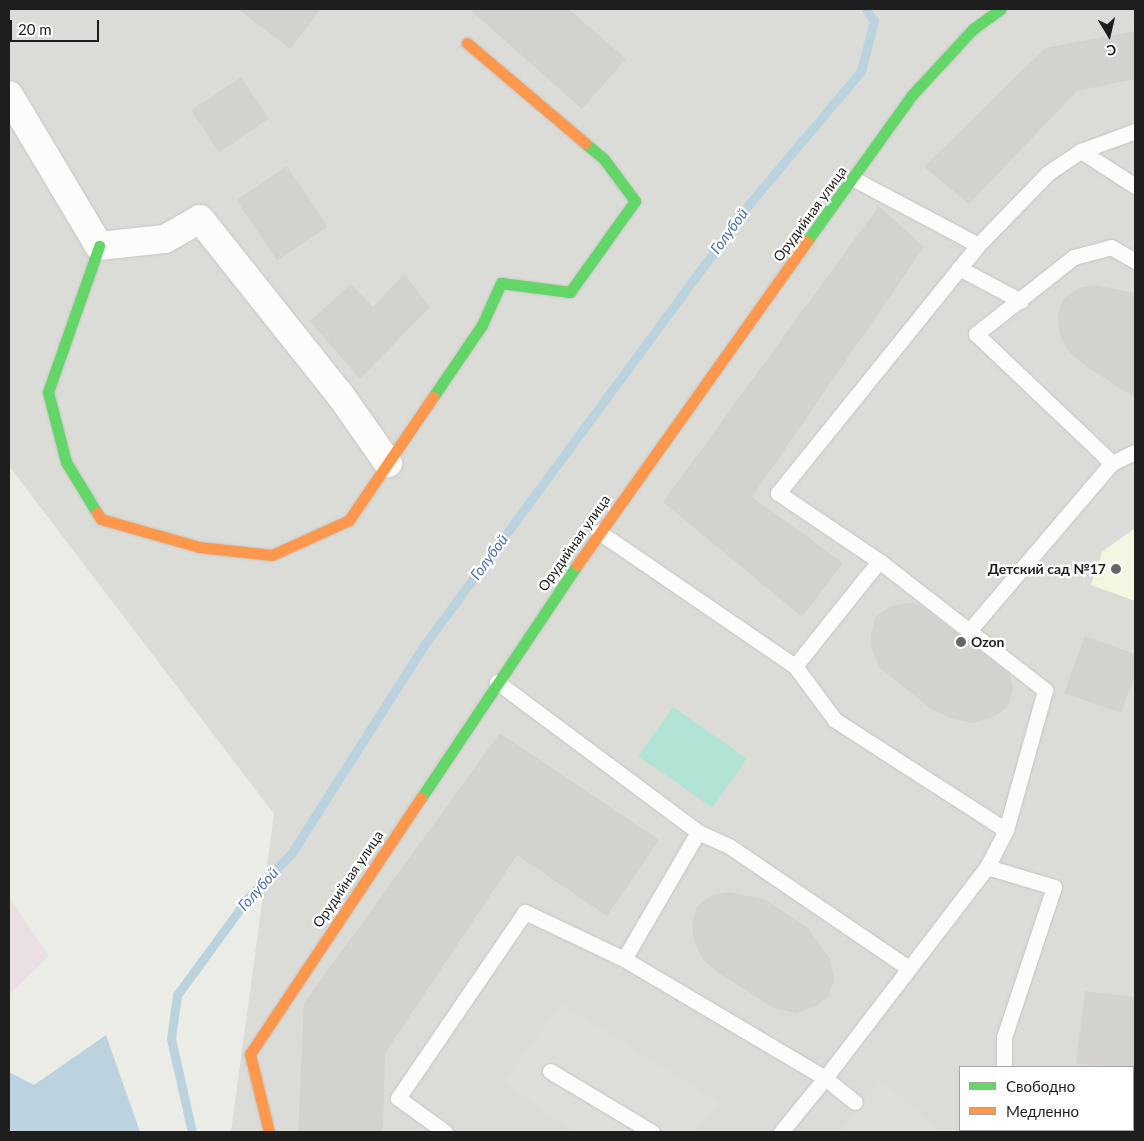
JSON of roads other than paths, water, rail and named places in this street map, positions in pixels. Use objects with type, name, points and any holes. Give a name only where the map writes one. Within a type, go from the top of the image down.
[{"type":"street","name":"Орудийная улица","points":[[269,1132],[250,1054],[599,532],[854,179],[912,95],[973,29],[1001,9]]},
{"type":"street","points":[[99,246],[48,392],[66,462],[101,519],[198,547],[272,555],[349,520],[482,325],[501,283],[570,292],[635,201],[604,159],[467,43]]},
{"type":"street","points":[[9,95],[99,246]]},
{"type":"street","points":[[99,246],[165,239],[200,219],[341,396],[388,463]]},
{"type":"lane","points":[[781,1132],[825,1078],[907,967],[987,867],[1006,830],[1045,690],[879,561],[778,493],[978,245],[1048,173],[1081,151],[1135,131]]},
{"type":"lane","points":[[1081,151],[1135,186]]},
{"type":"lane","points":[[854,179],[978,245]]},
{"type":"lane","points":[[1112,463],[976,334],[1021,301],[1074,257],[1111,247],[1135,261]]},
{"type":"lane","points":[[959,268],[1021,301]]},
{"type":"lane","points":[[968,632],[1112,463],[1135,452]]},
{"type":"lane","points":[[599,532],[795,666],[835,720],[1006,830]]},
{"type":"lane","points":[[795,666],[879,561]]},
{"type":"lane","points":[[497,682],[698,832],[729,846],[907,967]]},
{"type":"lane","points":[[624,959],[698,832]]},
{"type":"lane","points":[[987,867],[1054,887],[1004,1037],[1004,1066]]},
{"type":"lane","points":[[445,1132],[398,1098],[525,912],[624,959],[825,1078],[855,1102]]},
{"type":"lane","points":[[550,1071],[652,1132]]},
{"type":"water","points":[[106,1035],[140,1132],[9,1132],[9,1072],[34,1085]]},
{"type":"waterway","name":"Голубой","points":[[192,1132],[171,1039],[177,995],[248,898],[291,854],[422,648],[750,203],[861,71],[874,21],[866,9]]},
{"type":"place","name":"Детский сад №17","points":[[1116,569]]},
{"type":"place","name":"Ozon","points":[[961,642]]}]
